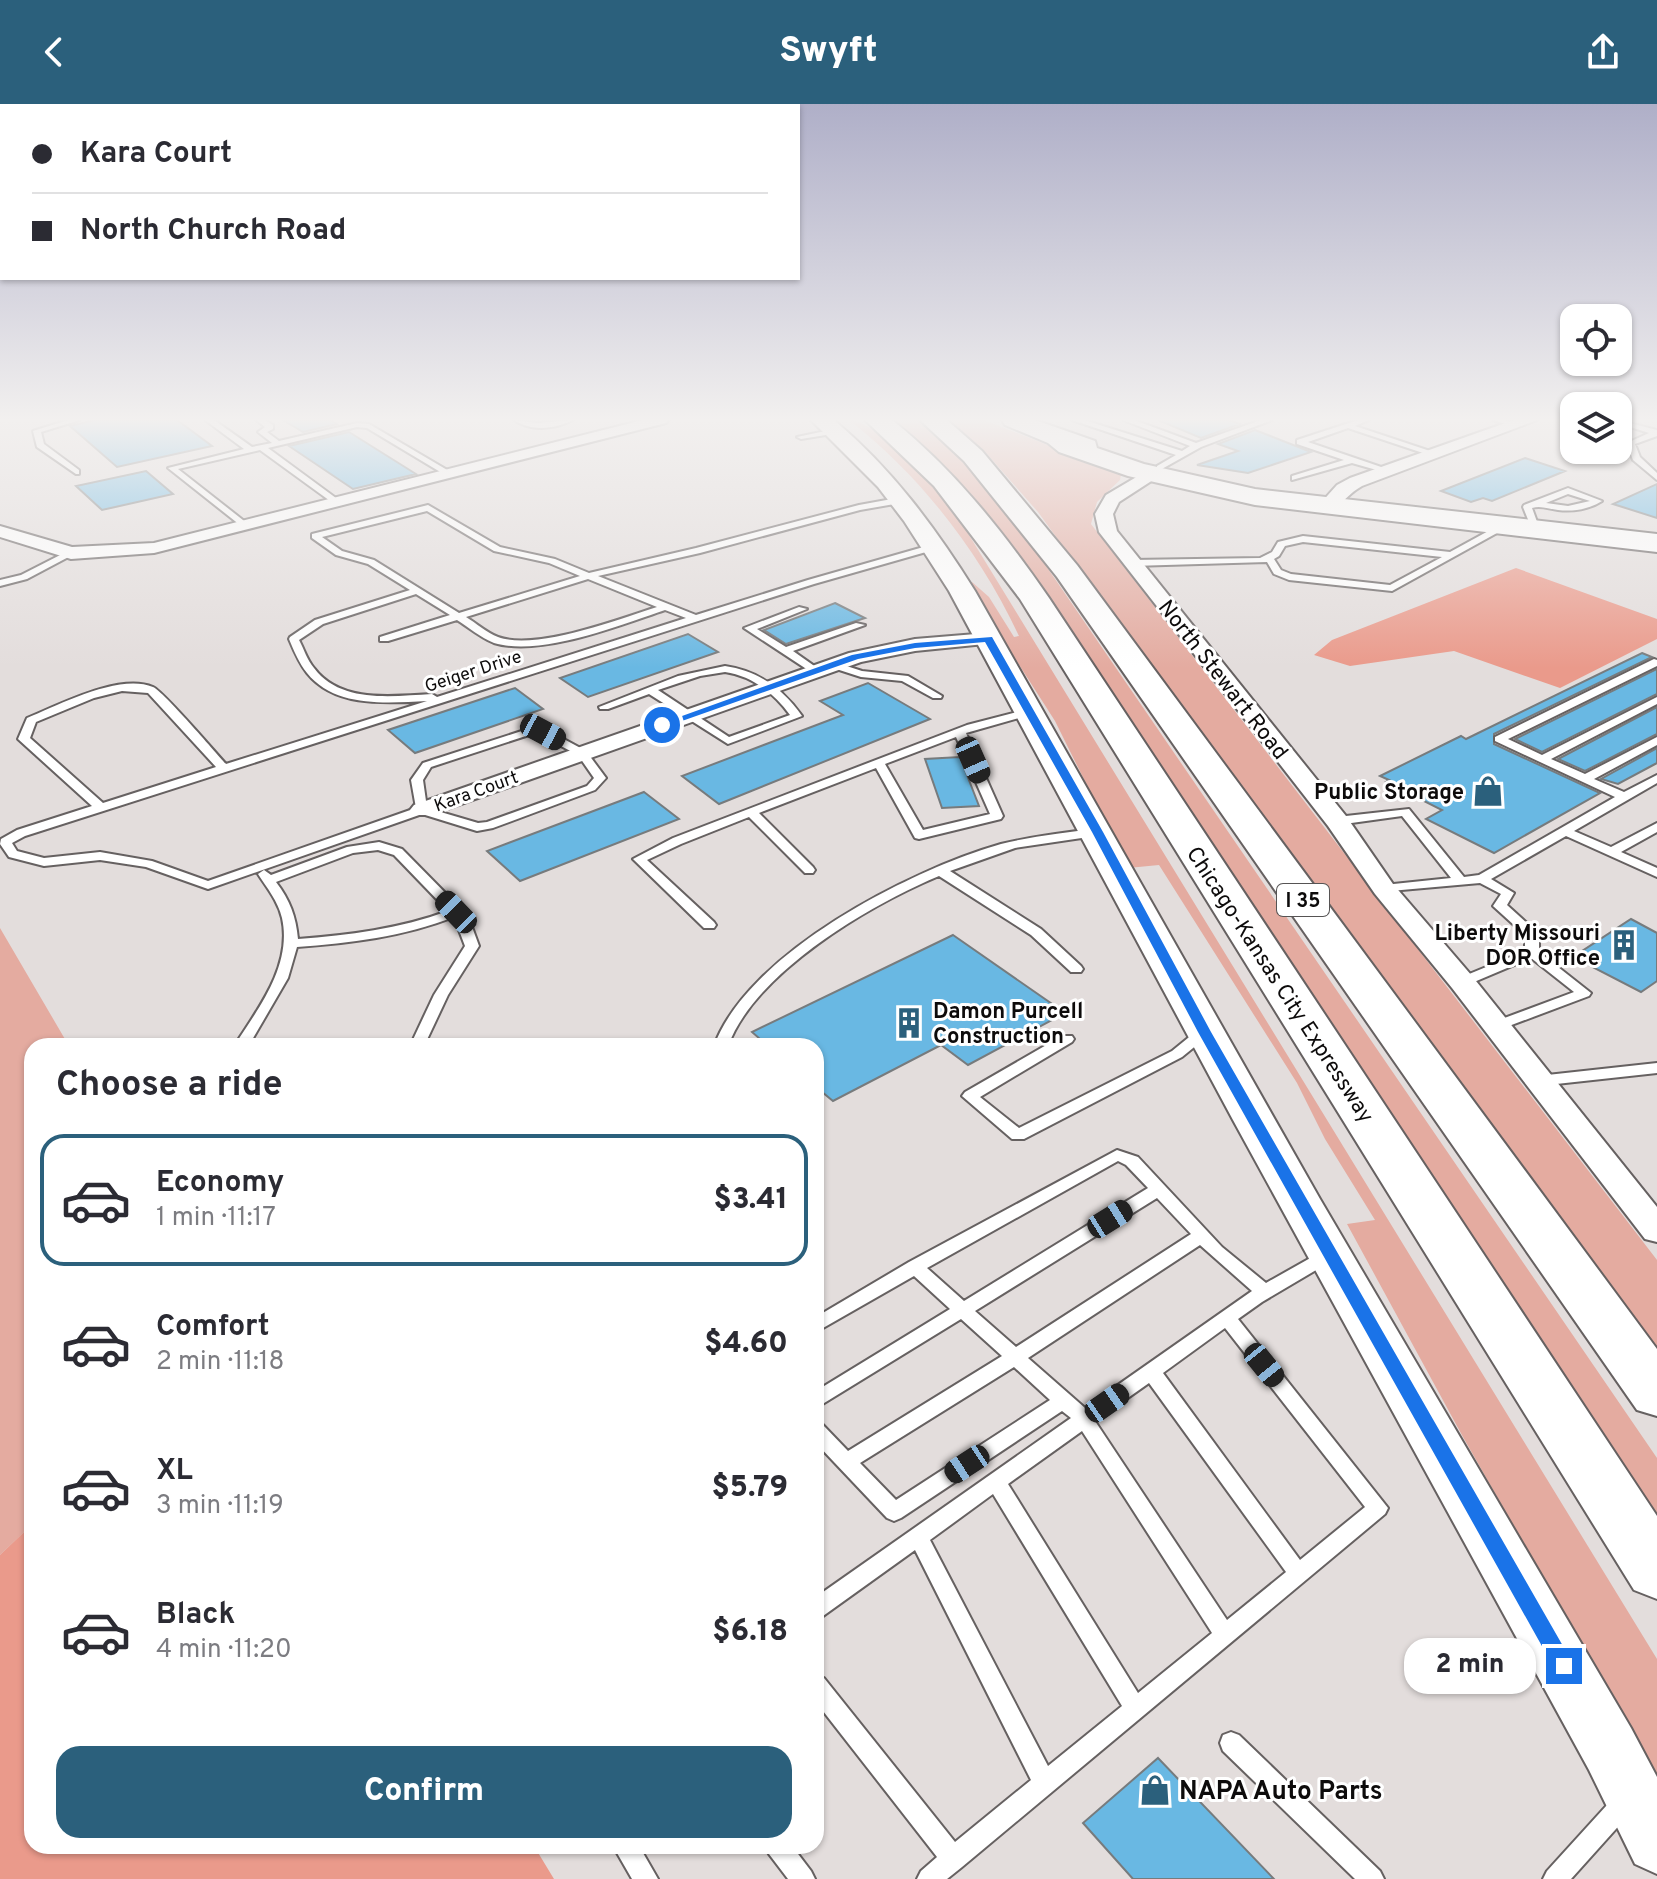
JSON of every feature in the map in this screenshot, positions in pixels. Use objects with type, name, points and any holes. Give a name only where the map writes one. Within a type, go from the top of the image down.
[{"type":"main road","points":[[905,503],[937,546],[1098,832],[1204,1032],[1610,1749],[1657,1842]]},
{"type":"main road","name":"Chicago-Kansas City Expressway","points":[[964,503],[1034,598],[1657,1570]]},
{"type":"main road","name":"I 35","points":[[1011,503],[1067,571],[1657,1393]]},
{"type":"main road","points":[[1308,503],[1503,526],[1537,516],[1657,543]]},
{"type":"street","points":[[0,531],[40,546],[71,553],[118,552],[192,540],[337,503]]},
{"type":"street","name":"North Stewart Road","points":[[1110,503],[1104,514],[1108,532],[1337,821],[1384,889],[1462,982],[1657,1230]]},
{"type":"street","name":"Kara Court","points":[[422,810],[823,667],[885,650],[988,639]]},
{"type":"lane","points":[[216,503],[245,526]]},
{"type":"lane","points":[[384,639],[590,575],[887,503]]},
{"type":"lane","points":[[1537,516],[1553,503]]},
{"type":"lane","points":[[1537,516],[1557,509],[1575,510],[1593,503]]},
{"type":"lane","points":[[665,607],[574,637],[521,643],[496,640],[371,562],[339,553],[315,536],[428,508],[497,549],[552,561],[697,619]]},
{"type":"lane","points":[[1270,560],[1277,572],[1289,577],[1392,588],[1503,526]]},
{"type":"lane","points":[[1270,560],[1281,544],[1303,539],[1453,555]]},
{"type":"lane","name":"Geiger Drive","points":[[259,867],[208,885],[148,864],[100,856],[44,862],[13,854],[5,842],[21,833],[937,546]]},
{"type":"lane","points":[[0,583],[24,577],[71,553]]},
{"type":"lane","points":[[1132,563],[1270,560]]},
{"type":"lane","points":[[417,591],[319,622],[294,639],[312,673],[342,694],[376,700],[453,696]]},
{"type":"lane","points":[[802,609],[749,628],[783,651],[823,667],[904,678],[937,696]]},
{"type":"lane","points":[[783,651],[860,625]]},
{"type":"lane","points":[[1624,797],[1499,739],[1657,663]]},
{"type":"lane","points":[[604,707],[702,673],[727,669],[769,686],[785,699],[797,716],[728,741],[652,691]]},
{"type":"lane","points":[[101,808],[24,739],[31,720],[105,693],[136,686],[151,690],[224,769]]},
{"type":"lane","points":[[1542,759],[1657,700]]},
{"type":"lane","points":[[709,925],[639,859],[751,812],[960,732],[1029,712]]},
{"type":"lane","points":[[246,1038],[277,991],[293,943],[282,894],[259,867],[422,810],[477,827],[489,825],[591,788],[600,778],[582,753],[543,732],[531,731],[427,765],[417,772],[415,778],[422,810]]},
{"type":"lane","points":[[879,763],[919,835],[997,816],[960,732]]},
{"type":"lane","points":[[1585,779],[1657,740]]},
{"type":"lane","points":[[1384,889],[1482,879],[1657,778]]},
{"type":"lane","points":[[751,812],[809,870]]},
{"type":"lane","points":[[1337,821],[1405,812],[1460,881]]},
{"type":"lane","points":[[1612,852],[1657,827]]},
{"type":"lane","points":[[1565,831],[1657,873]]},
{"type":"lane","points":[[722,1038],[756,990],[817,939],[877,900],[1006,847],[1098,832]]},
{"type":"lane","points":[[270,880],[351,850],[379,846],[398,852],[463,919],[472,946],[441,995],[421,1038]]},
{"type":"lane","points":[[942,872],[1036,932],[1076,969]]},
{"type":"lane","points":[[1482,879],[1508,893],[1500,906],[1532,934],[1532,953]]},
{"type":"lane","points":[[293,943],[363,938],[427,924],[456,912]]},
{"type":"lane","points":[[1462,982],[1532,953]]},
{"type":"lane","points":[[1496,1026],[1584,993],[1532,953]]},
{"type":"lane","points":[[1067,1039],[970,1096],[1018,1135],[1177,1054],[1204,1032]]},
{"type":"lane","points":[[1538,1081],[1657,1068]]},
{"type":"lane","points":[[824,1320],[1117,1155],[1132,1161],[1202,1235],[1265,1292]]},
{"type":"lane","points":[[824,1395],[1159,1189]]},
{"type":"lane","points":[[846,1462],[1202,1235]]},
{"type":"lane","points":[[824,1603],[1227,1318],[1331,1254]]},
{"type":"lane","points":[[915,1267],[1084,1419],[1225,1635]]},
{"type":"lane","points":[[929,1879],[1378,1508],[1227,1318]]},
{"type":"lane","points":[[1151,1371],[1299,1574]]},
{"type":"lane","points":[[824,1439],[894,1512],[1064,1400]]},
{"type":"lane","points":[[996,1481],[1135,1708]]},
{"type":"lane","points":[[918,1537],[1045,1783]]},
{"type":"lane","points":[[824,1695],[954,1859]]},
{"type":"lane","points":[[1231,1743],[1372,1879]]},
{"type":"lane","points":[[1555,1879],[1632,1794]]},
{"type":"lane","points":[[630,1854],[646,1879]]},
{"type":"lane","points":[[783,1854],[803,1879]]},
{"type":"shaded area","points":[[934,503],[950,504],[1657,1659],[1657,1778],[1463,1437],[1347,1224],[1375,1220],[1325,1139],[1297,1083],[1159,865],[1128,868],[1055,721],[970,588],[972,582],[989,597],[1014,637],[1019,636],[986,575]]},
{"type":"shaded area","points":[[959,503],[1002,503],[1005,506],[1657,1458],[1657,1529]]},
{"type":"shaded area","points":[[1030,503],[1097,503],[1091,524],[1657,1260],[1657,1364]]},
{"type":"shaded area","points":[[1516,568],[1657,619],[1657,639],[1560,688],[1454,651],[1350,666],[1314,655],[1332,640]]},
{"type":"shaded area","points":[[0,928],[64,1038],[24,1038],[24,1532],[0,1555]]},
{"type":"shaded area","points":[[24,1532],[24,1854],[539,1854],[554,1879],[0,1879],[0,1555]]},
{"type":"building","points":[[94,503],[134,503],[102,510]]},
{"type":"building","points":[[1657,503],[1657,518],[1613,504]]},
{"type":"building","points":[[835,603],[865,618],[786,644],[764,630]]},
{"type":"building","points":[[688,634],[718,652],[588,697],[560,678]]},
{"type":"building","name":"Public Storage","points":[[1642,653],[1652,657],[1494,734],[1494,744],[1600,793],[1494,853],[1426,819],[1442,810],[1380,776],[1461,736],[1466,739]]},
{"type":"building","points":[[1657,669],[1657,694],[1542,752],[1515,739]]},
{"type":"building","points":[[868,683],[930,719],[719,804],[682,776],[843,715],[820,701]]},
{"type":"building","points":[[515,688],[543,709],[415,753],[388,730]]},
{"type":"building","points":[[1657,707],[1657,734],[1585,771],[1558,759]]},
{"type":"building","points":[[1657,748],[1657,763],[1618,784],[1601,779]]},
{"type":"building","points":[[960,757],[979,806],[942,808],[925,759]]},
{"type":"building","points":[[644,792],[679,819],[520,881],[487,851]]},
{"type":"building","name":"Liberty Missouri DOR Office","points":[[1631,919],[1657,933],[1657,981],[1641,992],[1573,957]]},
{"type":"building","name":"Damon Purcell Construction","points":[[953,935],[1065,1013],[968,1065],[941,1045],[833,1101],[824,1094],[824,1038],[759,1038],[752,1032]]},
{"type":"building","name":"NAPA Auto Parts","points":[[1158,1758],[1274,1879],[1133,1879],[1083,1823]]},
{"type":"place","name":"Public Storage","points":[[1488,791]]},
{"type":"place","name":"Liberty Missouri DOR Office","points":[[1624,945]]},
{"type":"place","name":"Damon Purcell Construction","points":[[909,1023]]},
{"type":"place","name":"NAPA Auto Parts","points":[[1155,1790]]},
{"type":"route","points":[[662,725],[856,657],[915,645],[988,639],[1098,832],[1204,1032],[1564,1666]]}]
